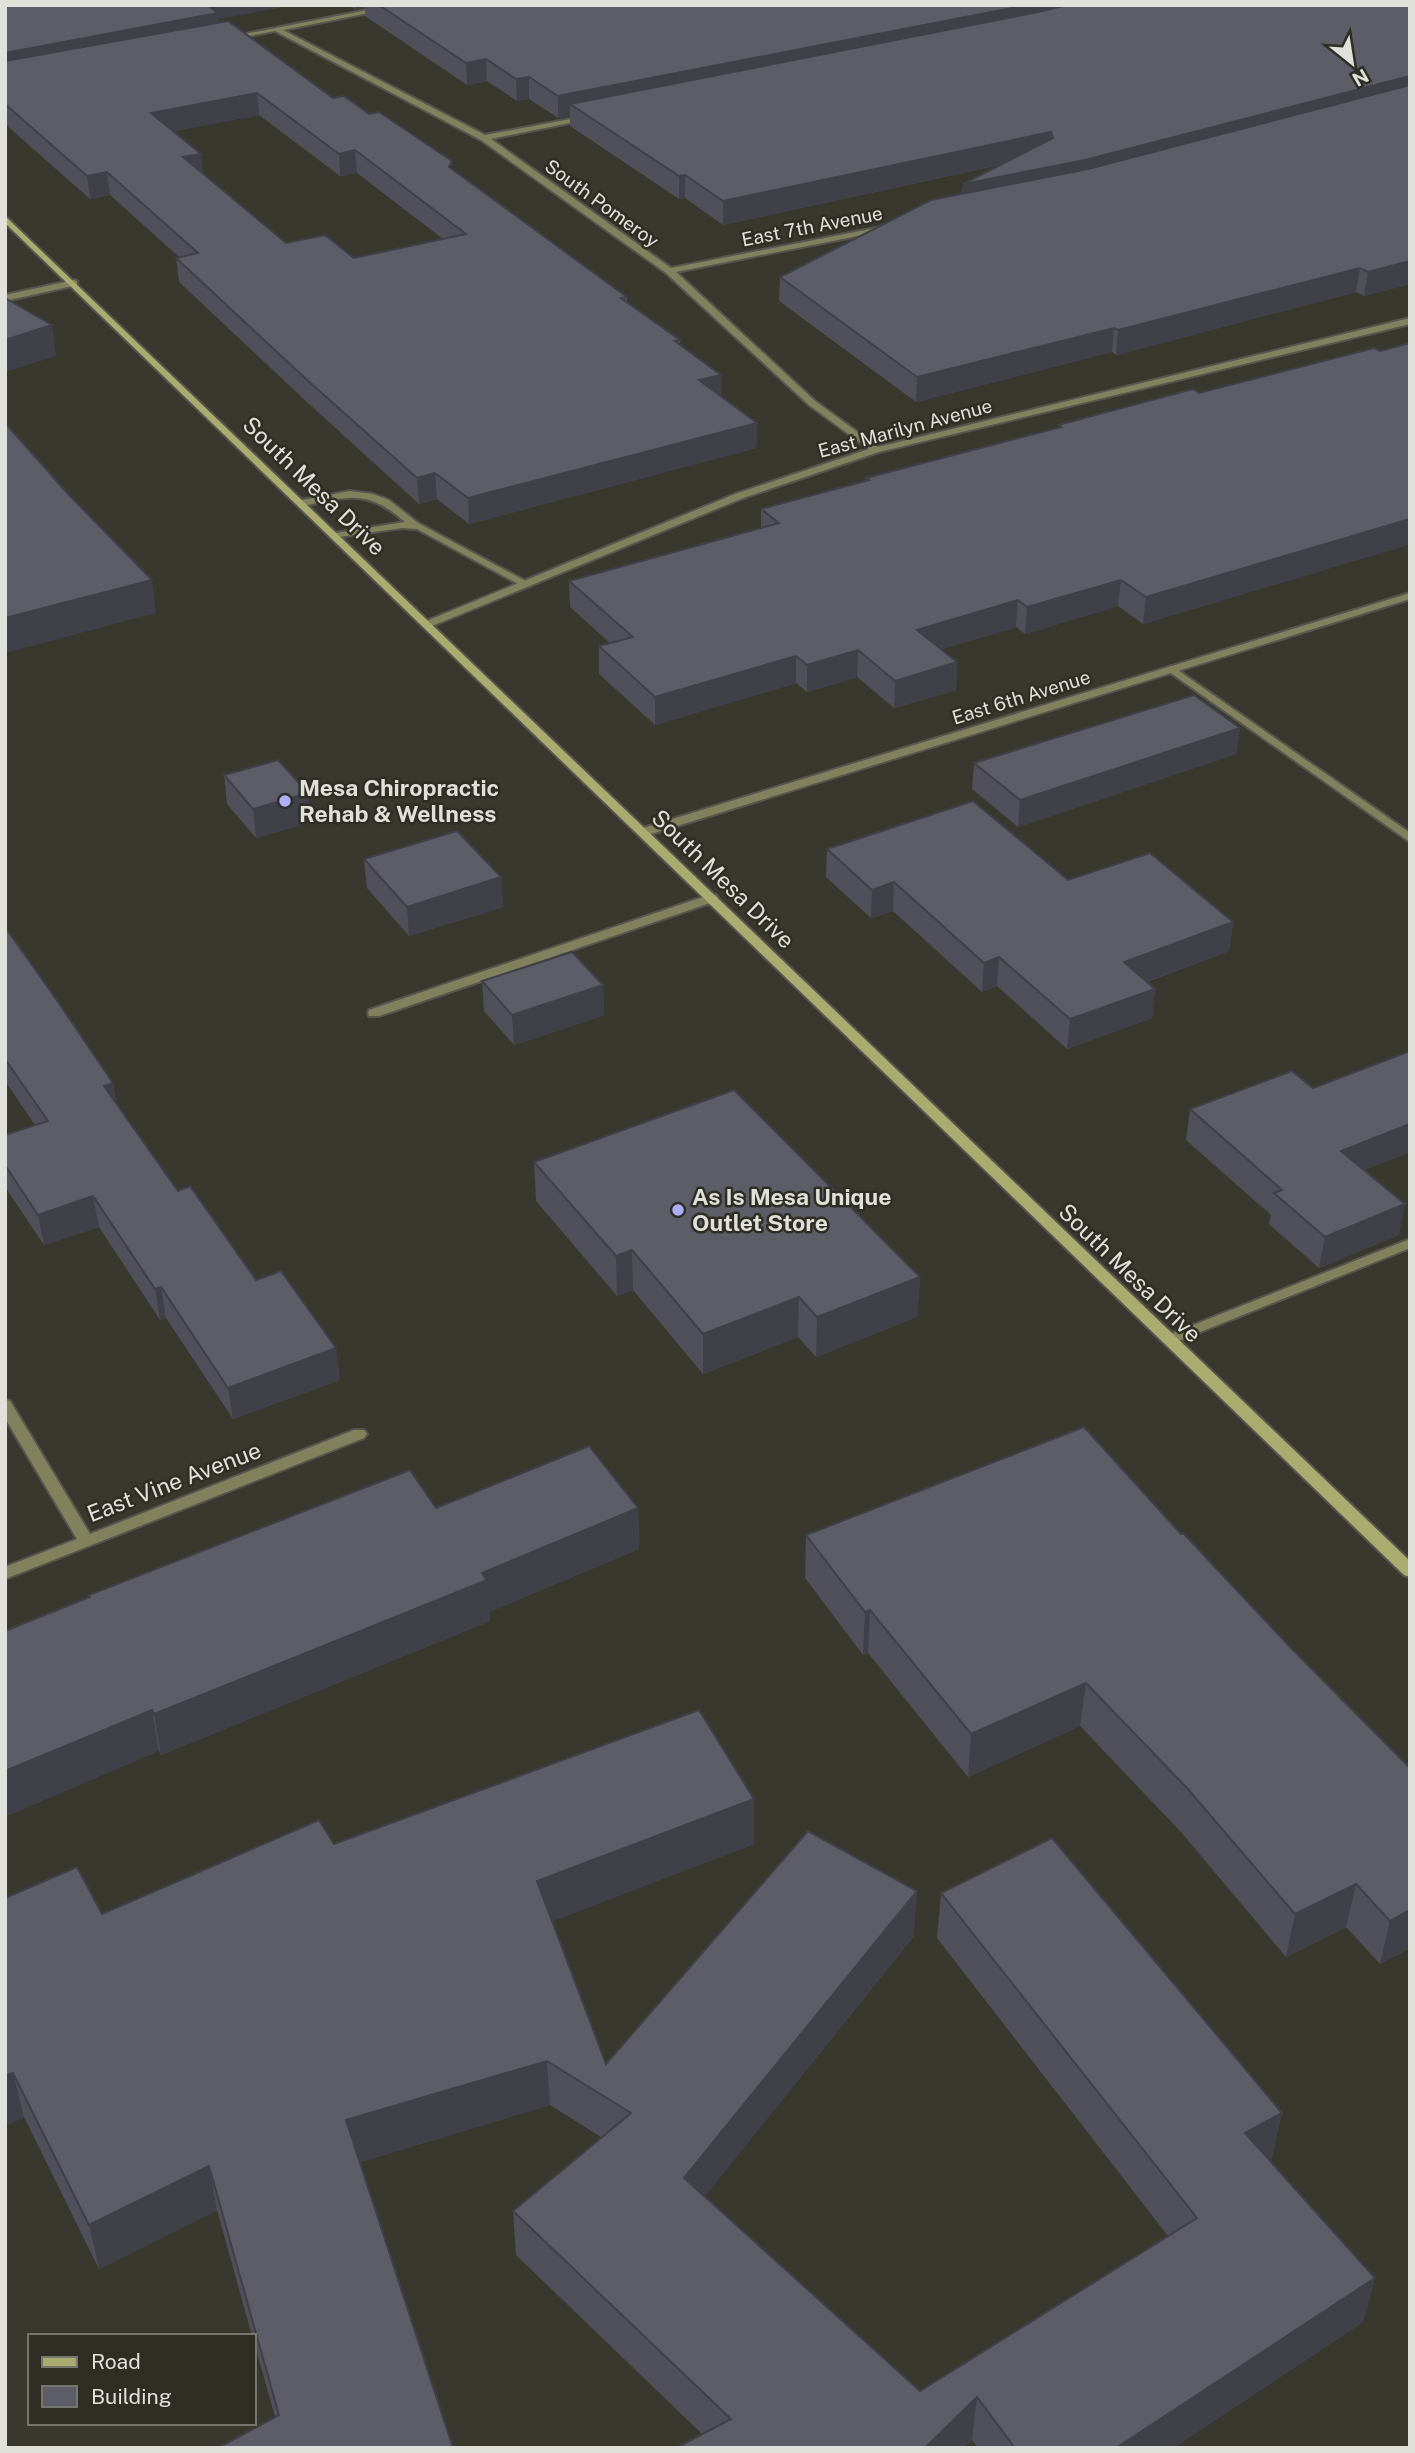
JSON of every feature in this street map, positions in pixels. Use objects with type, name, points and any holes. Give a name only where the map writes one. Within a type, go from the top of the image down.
[{"type":"main road","name":"South Mesa Drive","points":[[5,218],[1410,1571]]},
{"type":"street","points":[[213,40],[406,5]]},
{"type":"street","name":"South Pomeroy","points":[[276,29],[484,138],[668,271],[811,403],[876,450]]},
{"type":"street","points":[[484,138],[605,114]]},
{"type":"street","name":"East 7th Avenue","points":[[668,271],[897,225]]},
{"type":"street","points":[[5,298],[74,283]]},
{"type":"street","name":"East Marilyn Avenue","points":[[428,624],[739,496],[876,450],[1410,321]]},
{"type":"street","points":[[302,503],[371,494],[397,509],[414,525],[526,584]]},
{"type":"street","points":[[336,536],[414,525]]},
{"type":"street","name":"East 6th Avenue","points":[[643,832],[1410,596]]},
{"type":"street","points":[[1172,669],[1410,839]]},
{"type":"street","points":[[374,1013],[712,898]]},
{"type":"street","points":[[1168,1340],[1410,1243]]},
{"type":"street","points":[[5,1405],[86,1541]]},
{"type":"street","name":"East Vine Avenue","points":[[5,1573],[359,1434]]},
{"type":"building","points":[[5,5],[207,5],[218,13],[5,53]]},
{"type":"building","points":[[379,5],[1027,5],[558,96],[529,77],[516,79],[486,59],[466,63]]},
{"type":"building","points":[[1067,5],[1410,5],[1410,76],[1085,160],[963,184],[1053,138],[1051,132],[723,201],[685,175],[679,176],[570,104],[1038,12]]},
{"type":"building","points":[[228,21],[333,98],[344,96],[369,114],[379,112],[452,161],[449,167],[627,297],[621,298],[680,340],[675,341],[721,375],[699,380],[757,423],[468,498],[435,473],[417,478],[176,258],[198,253],[107,172],[87,176],[5,104],[5,61]],"holes":[[[257,93],[339,154],[355,150],[466,234],[354,258],[325,235],[286,243],[183,157],[201,154],[151,113]]]},
{"type":"building","points":[[1410,85],[1410,261],[1368,272],[1360,268],[1118,330],[1114,328],[917,377],[780,277],[931,200],[1088,169]]},
{"type":"building","points":[[5,298],[52,325],[5,340]]},
{"type":"building","points":[[1410,343],[1410,519],[1146,597],[1121,580],[1027,607],[1018,600],[917,630],[957,662],[895,681],[858,650],[807,665],[796,656],[655,697],[599,646],[633,637],[569,581],[779,523],[761,509],[869,480],[866,478],[1193,389],[1199,393],[1374,348],[1380,351]]},
{"type":"building","points":[[5,423],[69,495],[152,580],[5,618]]},
{"type":"building","points":[[1194,695],[1240,728],[1020,800],[974,763]]},
{"type":"building","points":[[278,760],[308,793],[253,809],[224,775]]},
{"type":"building","points":[[973,801],[1068,880],[1150,853],[1233,922],[1124,962],[1155,989],[1070,1019],[999,957],[984,963],[894,882],[872,890],[827,849]]},
{"type":"building","points":[[457,831],[501,877],[407,907],[364,859]]},
{"type":"building","points":[[5,927],[113,1083],[104,1086],[178,1191],[190,1186],[256,1280],[281,1271],[336,1348],[228,1388],[161,1287],[155,1289],[93,1196],[38,1215],[5,1165],[5,1135],[48,1121],[5,1059]]},
{"type":"building","points":[[572,952],[603,985],[512,1015],[482,981]]},
{"type":"building","points":[[1410,1051],[1410,1124],[1341,1151],[1405,1204],[1325,1237],[1274,1193],[1282,1190],[1190,1109],[1292,1071],[1313,1088]]},
{"type":"building","points":[[734,1090],[920,1277],[817,1317],[799,1297],[703,1334],[632,1250],[616,1256],[534,1162]]},
{"type":"building","points":[[1084,1427],[1181,1534],[1183,1533],[1291,1648],[1410,1768],[1410,1910],[1390,1921],[1356,1884],[1295,1914],[1187,1788],[1086,1683],[971,1734],[870,1610],[865,1612],[806,1535]]},
{"type":"building","points":[[589,1446],[638,1508],[482,1573],[487,1580],[154,1714],[152,1710],[5,1771],[5,1631],[90,1597],[89,1595],[410,1470],[436,1508]]},
{"type":"building","points":[[699,1710],[754,1799],[537,1881],[606,2064],[808,1831],[917,1891],[684,2178],[920,2391],[1197,2218],[941,1893],[1052,1838],[1282,2113],[1245,2133],[1375,2278],[1116,2448],[1015,2448],[977,2397],[925,2448],[676,2448],[731,2419],[513,2211],[631,2113],[547,2061],[346,2120],[453,2448],[218,2448],[279,2415],[209,2166],[89,2225],[13,2073],[5,2076],[5,1898],[77,1867],[102,1914],[319,1820],[334,1844]]},
{"type":"place","name":"Mesa Chiropractic Rehab & Wellness","points":[[285,801]]},
{"type":"place","name":"As Is Mesa Unique Outlet Store","points":[[678,1210]]}]
